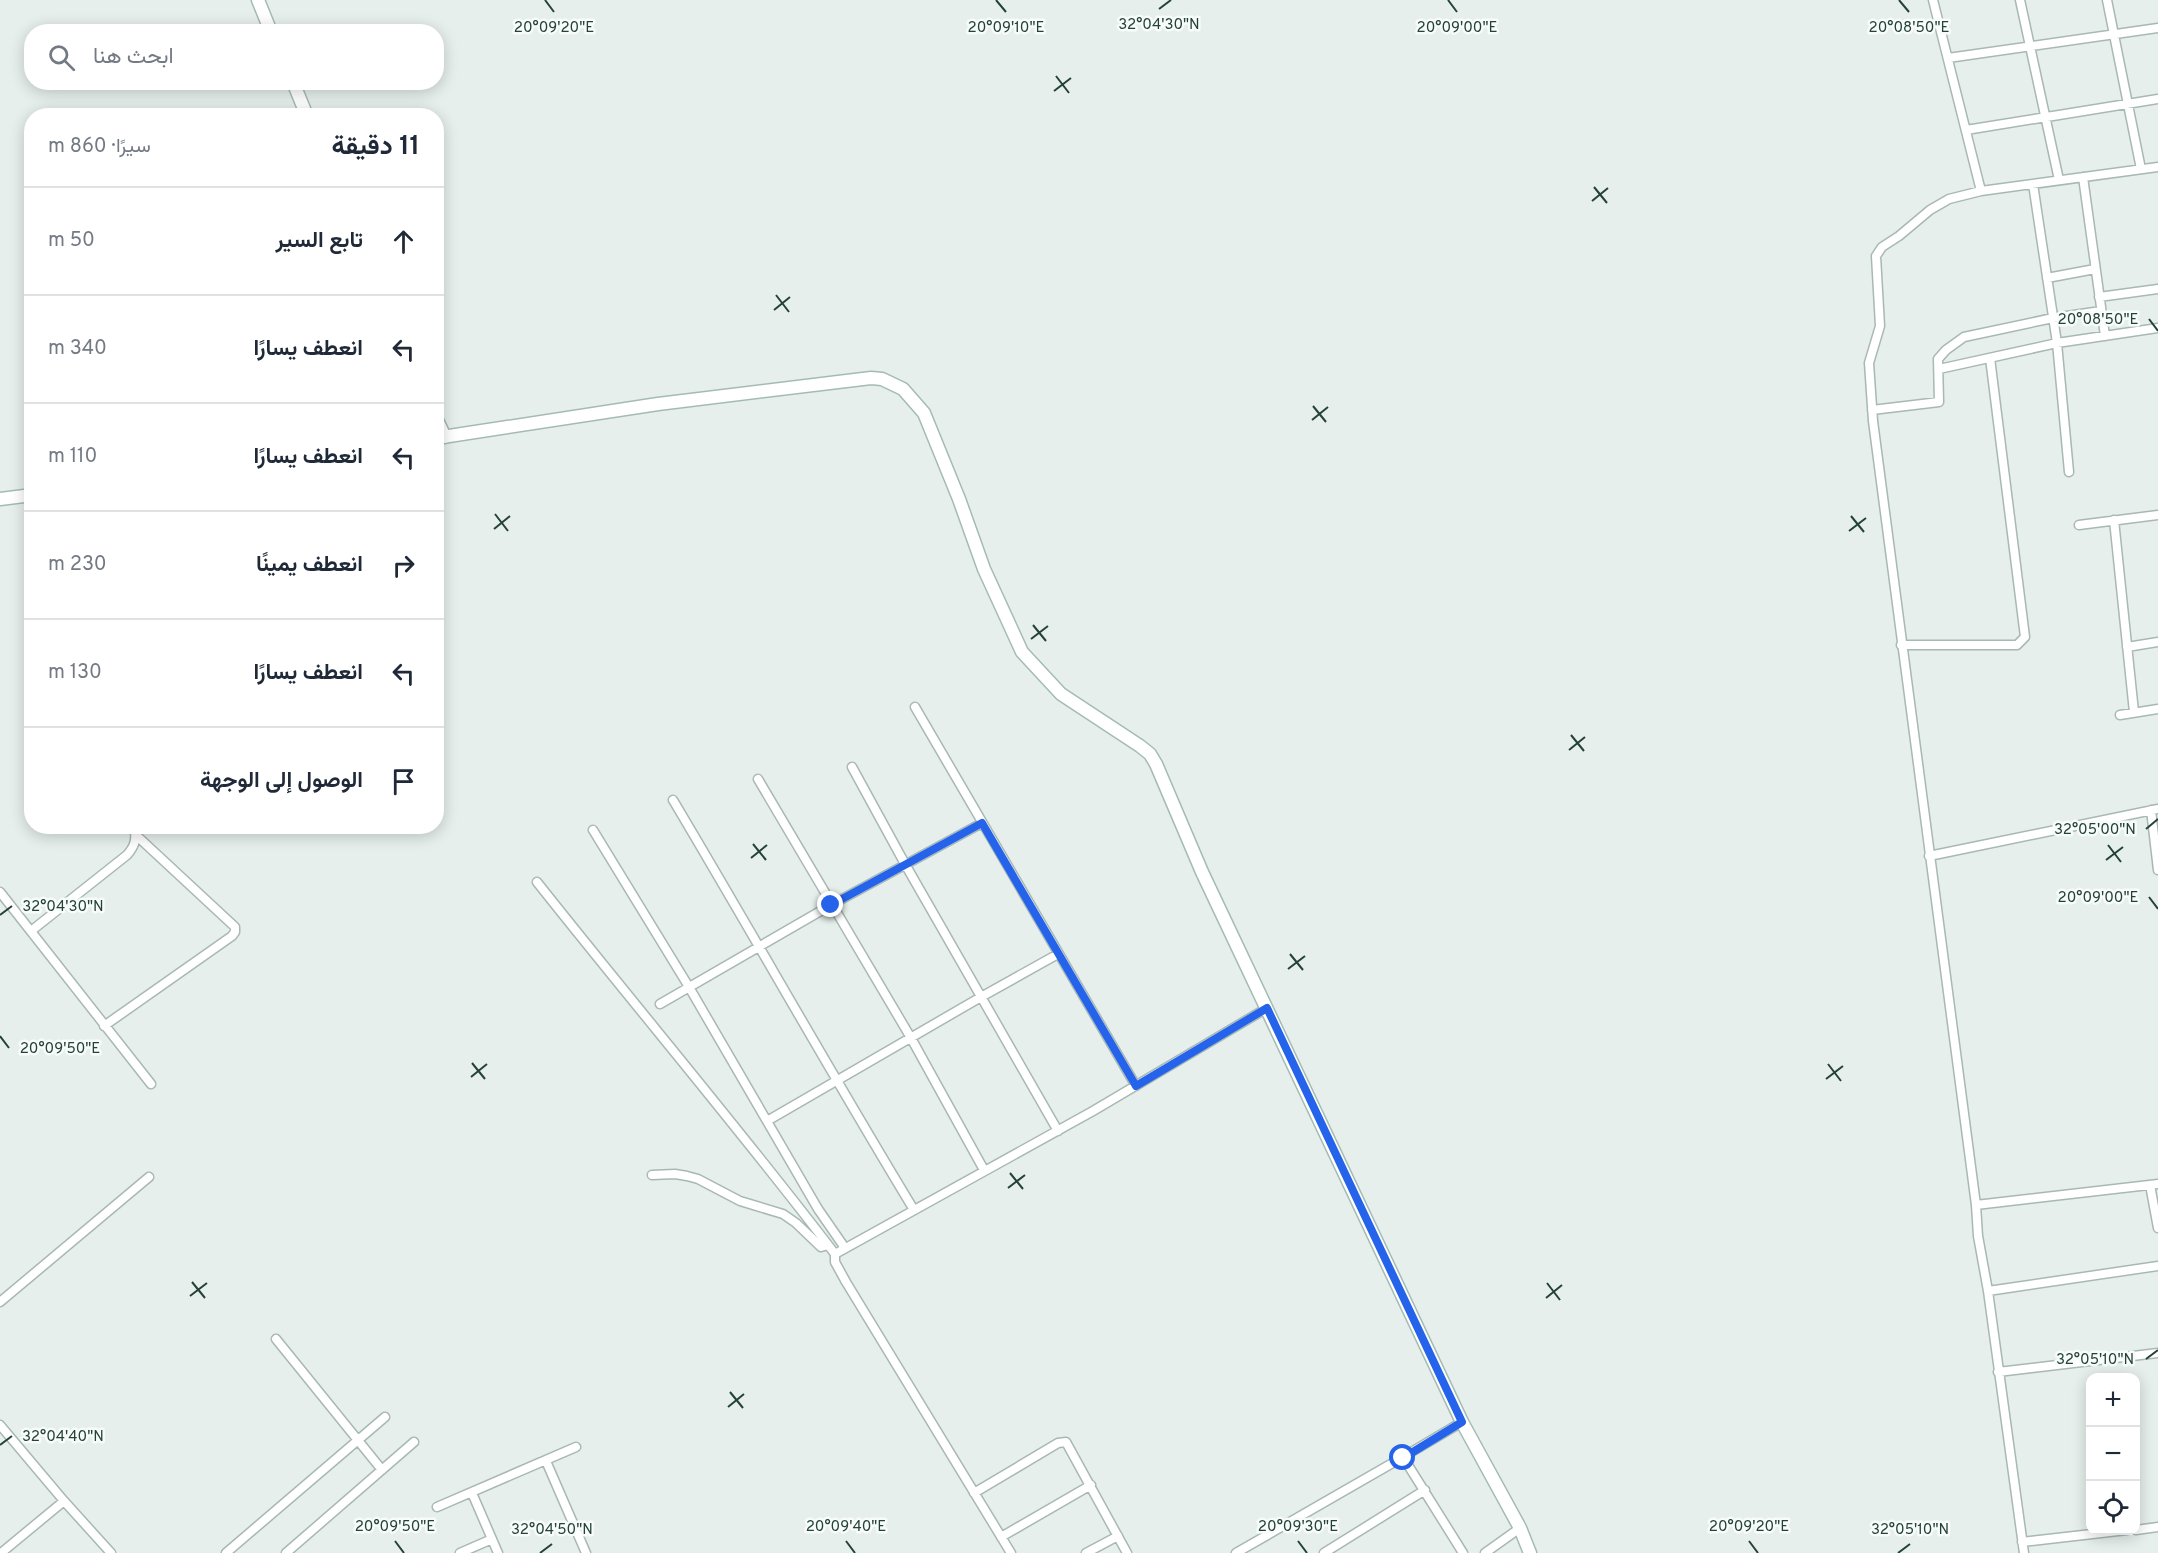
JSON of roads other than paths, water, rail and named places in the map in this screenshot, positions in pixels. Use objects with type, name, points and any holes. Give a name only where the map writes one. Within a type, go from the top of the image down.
[{"type":"street","points":[[258,0],[268,24]]},
{"type":"street","points":[[1933,0],[1981,191]]},
{"type":"street","points":[[2020,0],[2059,180]]},
{"type":"street","points":[[2107,0],[2141,169]]},
{"type":"street","points":[[1948,58],[2158,28]]},
{"type":"street","points":[[296,90],[304,108]]},
{"type":"street","points":[[1966,130],[2158,99]]},
{"type":"street","points":[[2024,1553],[1988,1291],[1978,1236],[1976,1205],[1872,410],[1869,363],[1880,326],[1875,265],[1878,250],[1915,224],[1930,210],[1949,199],[1981,191],[2158,166]]},
{"type":"street","points":[[2083,177],[2104,336]]},
{"type":"street","points":[[2033,184],[2054,318],[2069,472]]},
{"type":"street","points":[[2047,278],[2095,269]]},
{"type":"street","points":[[2099,297],[2158,289]]},
{"type":"street","points":[[1872,410],[1939,402],[1938,362],[1940,356],[1964,337],[2054,318],[2101,311]]},
{"type":"street","points":[[1939,369],[2057,343],[2158,328]]},
{"type":"street","points":[[1901,645],[2017,645],[2025,638],[1990,358]]},
{"type":"street","points":[[444,438],[658,404],[871,378],[882,379],[911,396],[924,413],[960,499],[984,569],[1022,652],[1061,694],[1150,754],[1156,764],[1202,872],[1462,1422],[1520,1528],[1530,1553]]},
{"type":"street","points":[[0,499],[24,496]]},
{"type":"street","points":[[2079,525],[2158,515]]},
{"type":"street","points":[[2114,520],[2134,712]]},
{"type":"street","points":[[2127,647],[2158,642]]},
{"type":"street","points":[[915,707],[1136,1086]]},
{"type":"street","points":[[2120,715],[2158,709]]},
{"type":"street","points":[[852,766],[905,864],[1058,1131]]},
{"type":"street","points":[[758,779],[911,1038],[984,1170]]},
{"type":"street","points":[[673,800],[760,946],[836,1081],[914,1210]]},
{"type":"street","points":[[1929,856],[2155,810],[2158,870]]},
{"type":"street","points":[[660,1004],[831,905],[982,823]]},
{"type":"street","points":[[593,830],[689,987],[818,1209],[845,1248]]},
{"type":"street","points":[[31,931],[127,855],[133,848],[135,834]]},
{"type":"street","points":[[104,1026],[235,932],[235,927],[136,837]]},
{"type":"street","points":[[537,882],[835,1254],[835,1262],[846,1282],[1011,1553]]},
{"type":"street","points":[[0,892],[151,1084]]},
{"type":"street","points":[[767,1122],[1058,954]]},
{"type":"street","points":[[835,1254],[1058,1131],[1267,1008]]},
{"type":"street","points":[[652,1175],[675,1174],[698,1179],[740,1201],[775,1210],[789,1217],[821,1247],[828,1245]]},
{"type":"street","points":[[0,1302],[149,1177]]},
{"type":"street","points":[[1976,1205],[2154,1185],[2158,1227]]},
{"type":"street","points":[[789,1217],[799,1208]]},
{"type":"street","points":[[1988,1291],[2158,1266]]},
{"type":"street","points":[[276,1339],[382,1470]]},
{"type":"street","points":[[1998,1372],[2158,1353]]},
{"type":"street","points":[[226,1553],[385,1418]]},
{"type":"street","points":[[1236,1553],[1462,1422]]},
{"type":"street","points":[[0,1425],[111,1553]]},
{"type":"street","points":[[286,1553],[414,1442]]},
{"type":"street","points":[[974,1493],[1063,1442],[1068,1443],[1127,1553]]},
{"type":"street","points":[[436,1507],[576,1447]]},
{"type":"street","points":[[1403,1458],[1463,1553]]},
{"type":"street","points":[[546,1461],[586,1553]]},
{"type":"street","points":[[1001,1537],[1091,1485]]},
{"type":"street","points":[[1324,1553],[1425,1490]]},
{"type":"street","points":[[472,1493],[498,1553]]},
{"type":"street","points":[[2,1553],[64,1501]]},
{"type":"street","points":[[2140,1529],[2158,1527]]},
{"type":"street","points":[[1485,1553],[1520,1528]]},
{"type":"street","points":[[2022,1542],[2086,1535]]},
{"type":"street","points":[[1086,1553],[1118,1536]]},
{"type":"street","points":[[460,1553],[492,1539]]}]
